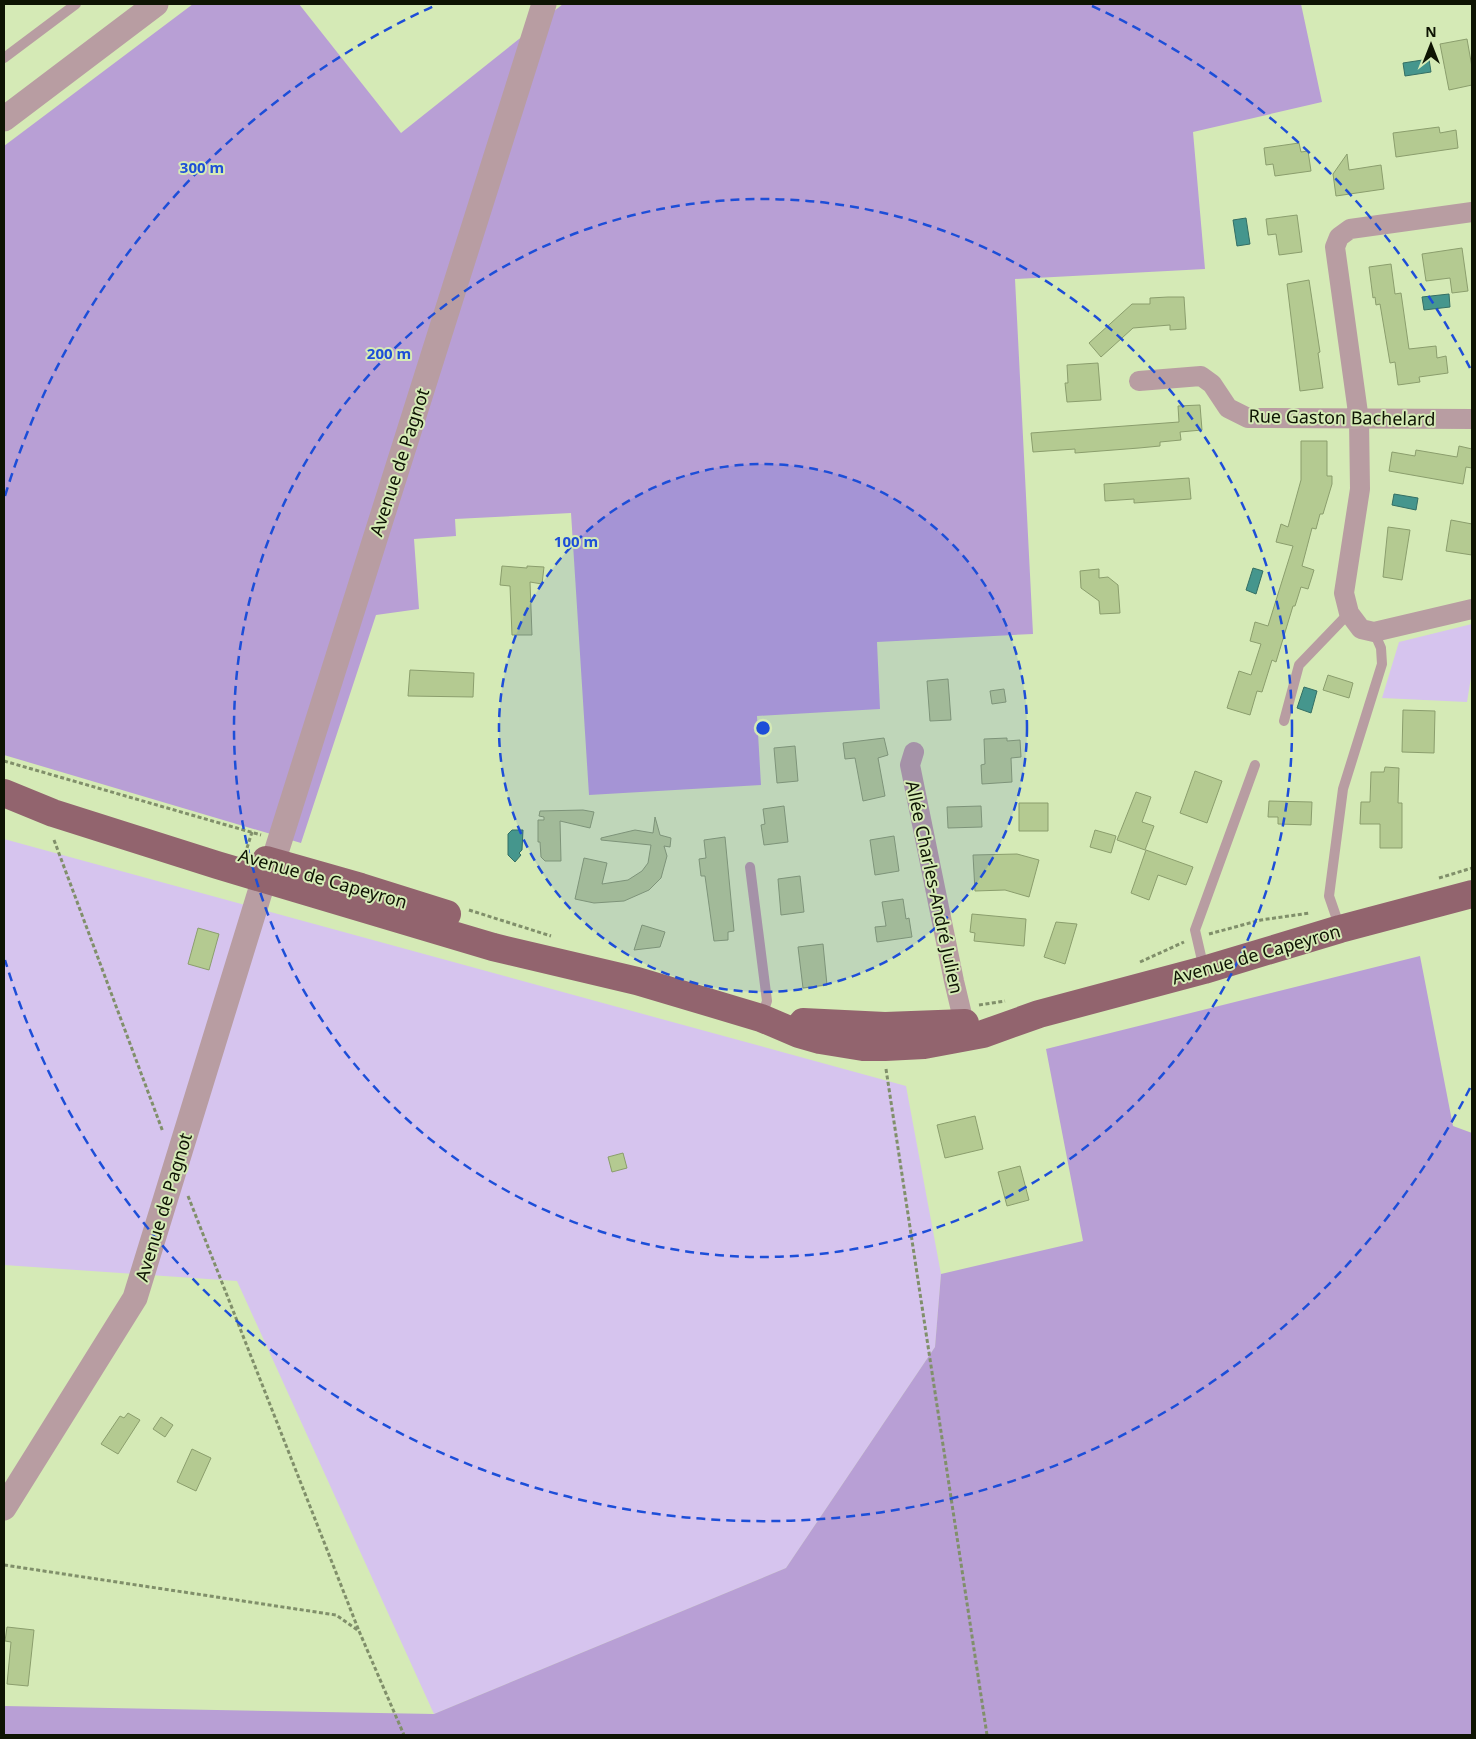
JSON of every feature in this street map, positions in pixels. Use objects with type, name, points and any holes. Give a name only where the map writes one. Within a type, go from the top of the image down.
[{"type":"main road","name":"Avenue de Capeyron","points":[[4,791],[268,871],[362,887],[499,931],[637,982],[762,1018],[799,1034],[842,1044],[885,1047],[924,1045],[953,1040],[997,1029],[1039,1014],[1204,970],[1337,918],[1472,894]]},
{"type":"main road","name":"Avenue de Capeyron","points":[[762,1018],[884,1026],[967,1015],[1039,1014]]},
{"type":"street","points":[[4,119],[156,4]]},
{"type":"street","name":"Avenue de Pagnot","points":[[4,1508],[135,1298],[268,871],[544,4]]},
{"type":"street","points":[[1472,212],[1350,229],[1339,236],[1335,247],[1358,420],[1360,489],[1344,593],[1349,613],[1361,629],[1374,632],[1472,609]]},
{"type":"street","name":"Rue Gaston Bachelard","points":[[1139,381],[1201,376],[1212,384],[1228,408],[1248,418],[1358,420],[1472,419]]},
{"type":"street","name":"Allée Charles-André Julien","points":[[914,752],[910,765],[954,982],[967,1015]]},
{"type":"lane","points":[[4,58],[76,4]]},
{"type":"lane","points":[[1284,721],[1299,665],[1349,613]]},
{"type":"lane","points":[[1337,918],[1329,896],[1343,789],[1382,664],[1381,648],[1374,632]]},
{"type":"lane","points":[[1204,970],[1195,930],[1255,765]]},
{"type":"lane","points":[[750,867],[767,1000],[762,1018]]},
{"type":"path","points":[[4,761],[261,835]]},
{"type":"path","points":[[54,840],[176,1166],[359,1631],[404,1735]]},
{"type":"path","points":[[1435,879],[1472,868]]},
{"type":"path","points":[[465,908],[558,938]]},
{"type":"path","points":[[1139,963],[1196,938],[1261,920],[1310,913],[1337,918]]},
{"type":"path","points":[[967,1015],[1008,1001]]},
{"type":"path","points":[[885,1047],[886,1071],[987,1735]]},
{"type":"path","points":[[4,1565],[336,1615],[359,1631]]},
{"type":"shaded area","points":[[193,4],[299,4],[401,133],[563,4],[1301,4],[1322,102],[1193,132],[1205,269],[1015,279],[1033,634],[877,642],[880,709],[757,716],[761,785],[589,795],[571,513],[455,519],[456,536],[414,539],[419,609],[376,615],[301,843],[4,755],[4,146]]},
{"type":"shaded area","points":[[1472,624],[1472,671],[1467,702],[1382,698],[1399,642]]},
{"type":"shaded area","points":[[4,839],[906,1086],[941,1274],[935,1347],[786,1568],[434,1714],[237,1281],[4,1265]]},
{"type":"shaded area","points":[[1420,956],[1453,1126],[1472,1133],[1472,1735],[4,1735],[4,1706],[434,1714],[786,1568],[935,1347],[941,1274],[1083,1241],[1046,1049]]},
{"type":"water","points":[[1429,59],[1431,72],[1405,76],[1403,63]]},
{"type":"water","points":[[1246,218],[1250,244],[1237,246],[1233,220]]},
{"type":"water","points":[[1449,294],[1450,307],[1424,310],[1422,297]]},
{"type":"water","points":[[1394,494],[1418,498],[1416,510],[1392,505]]},
{"type":"water","points":[[1253,568],[1263,571],[1256,594],[1246,590]]},
{"type":"water","points":[[1304,687],[1317,691],[1311,713],[1297,708]]},
{"type":"water","points":[[512,830],[523,830],[522,850],[519,853],[521,855],[515,862],[508,855],[508,834]]},
{"type":"building","points":[[1467,39],[1472,67],[1472,85],[1449,90],[1440,44]]},
{"type":"building","points":[[1439,127],[1440,133],[1456,130],[1458,148],[1396,157],[1393,133]]},
{"type":"building","points":[[1299,143],[1301,152],[1308,151],[1311,171],[1275,176],[1273,164],[1266,165],[1264,148]]},
{"type":"building","points":[[1347,154],[1349,170],[1381,165],[1384,189],[1336,196],[1333,174]]},
{"type":"building","points":[[1297,215],[1302,252],[1279,255],[1276,234],[1268,235],[1266,219]]},
{"type":"building","points":[[1462,248],[1468,291],[1452,293],[1450,278],[1426,281],[1422,254]]},
{"type":"building","points":[[1391,264],[1395,294],[1401,293],[1409,349],[1436,346],[1437,358],[1446,356],[1448,373],[1419,377],[1420,382],[1398,385],[1395,362],[1390,363],[1380,304],[1376,305],[1375,297],[1373,298],[1369,267]]},
{"type":"building","points":[[1309,280],[1320,352],[1318,353],[1323,388],[1300,391],[1287,284]]},
{"type":"building","points":[[1184,297],[1186,329],[1170,330],[1170,325],[1133,328],[1101,357],[1089,343],[1132,304],[1150,304],[1150,298]]},
{"type":"building","points":[[1098,363],[1101,400],[1067,402],[1065,383],[1068,383],[1067,365]]},
{"type":"building","points":[[1200,405],[1202,430],[1180,432],[1181,440],[1160,442],[1160,446],[1075,453],[1075,449],[1033,452],[1031,433],[1179,422],[1178,406]]},
{"type":"building","points":[[1301,441],[1327,441],[1327,476],[1332,476],[1332,484],[1323,514],[1320,514],[1316,529],[1312,528],[1302,566],[1314,570],[1308,589],[1301,587],[1295,606],[1293,606],[1276,662],[1272,660],[1262,692],[1257,691],[1250,715],[1227,708],[1239,671],[1251,675],[1261,644],[1250,641],[1255,622],[1268,626],[1293,546],[1276,542],[1281,524],[1288,527],[1301,480]]},
{"type":"building","points":[[1459,446],[1472,449],[1472,468],[1466,467],[1463,484],[1389,471],[1392,452],[1415,456],[1416,450],[1457,457]]},
{"type":"building","points":[[1189,478],[1191,499],[1134,503],[1134,499],[1105,501],[1104,484]]},
{"type":"building","points":[[1451,520],[1472,524],[1472,555],[1446,551]]},
{"type":"building","points":[[1388,527],[1410,530],[1402,580],[1383,577]]},
{"type":"building","points":[[502,566],[544,567],[542,584],[530,582],[532,635],[512,635],[510,586],[500,585]]},
{"type":"building","points":[[1099,569],[1099,578],[1108,577],[1118,585],[1120,613],[1100,614],[1099,601],[1081,588],[1080,571]]},
{"type":"building","points":[[410,670],[474,673],[473,697],[408,696]]},
{"type":"building","points":[[1328,675],[1353,683],[1349,698],[1323,690]]},
{"type":"building","points":[[948,679],[951,720],[930,721],[927,681]]},
{"type":"building","points":[[1004,689],[1006,702],[992,704],[990,691]]},
{"type":"building","points":[[1403,710],[1435,711],[1434,753],[1402,752]]},
{"type":"building","points":[[884,738],[888,755],[878,758],[885,796],[863,801],[855,758],[845,759],[843,743]]},
{"type":"building","points":[[1007,738],[1007,741],[1020,740],[1021,757],[1011,758],[1012,782],[982,784],[981,765],[985,764],[984,739]]},
{"type":"building","points":[[795,746],[798,781],[777,783],[774,748]]},
{"type":"building","points":[[1385,767],[1399,768],[1398,803],[1402,803],[1402,848],[1380,848],[1380,824],[1360,824],[1361,802],[1370,802],[1371,772],[1384,772]]},
{"type":"building","points":[[1195,771],[1222,781],[1207,823],[1180,813]]},
{"type":"building","points":[[1136,792],[1151,797],[1142,822],[1154,826],[1145,850],[1117,840]]},
{"type":"building","points":[[1269,801],[1312,802],[1311,825],[1278,824],[1278,817],[1268,817]]},
{"type":"building","points":[[1019,803],[1048,803],[1048,831],[1019,831]]},
{"type":"building","points":[[784,806],[788,842],[764,845],[761,825],[765,824],[763,809]]},
{"type":"building","points":[[981,806],[982,827],[948,828],[947,807]]},
{"type":"building","points":[[583,810],[594,812],[590,828],[560,821],[561,861],[545,861],[541,857],[540,842],[538,842],[538,820],[544,820],[544,817],[539,816],[540,811]]},
{"type":"building","points":[[655,817],[660,835],[671,838],[670,847],[664,846],[667,856],[661,878],[649,890],[624,901],[594,903],[575,899],[584,858],[607,863],[602,884],[628,880],[642,871],[648,863],[651,845],[601,840],[601,838],[635,830],[653,833]]},
{"type":"building","points":[[1095,830],[1116,836],[1111,853],[1090,847]]},
{"type":"building","points":[[894,836],[899,871],[875,875],[870,840]]},
{"type":"building","points":[[725,837],[734,931],[728,932],[728,940],[714,941],[705,876],[701,876],[699,859],[706,858],[704,840]]},
{"type":"building","points":[[1146,850],[1193,867],[1186,885],[1158,875],[1149,900],[1131,893]]},
{"type":"building","points":[[1017,854],[1039,860],[1029,897],[1005,890],[975,891],[973,855]]},
{"type":"building","points":[[800,876],[804,912],[781,915],[778,879]]},
{"type":"building","points":[[903,899],[906,919],[909,918],[912,937],[877,942],[875,927],[886,926],[882,902]]},
{"type":"building","points":[[972,914],[1026,919],[1024,946],[974,941],[975,933],[970,932]]},
{"type":"building","points":[[1056,922],[1077,924],[1065,964],[1044,957]]},
{"type":"building","points":[[642,925],[665,932],[660,947],[634,950]]},
{"type":"building","points":[[198,928],[219,934],[209,970],[188,964]]},
{"type":"building","points":[[823,944],[827,985],[803,988],[798,947]]},
{"type":"building","points":[[975,1116],[983,1149],[945,1158],[937,1125]]},
{"type":"building","points":[[623,1153],[627,1168],[612,1172],[608,1157]]},
{"type":"building","points":[[1020,1166],[1029,1200],[1007,1206],[998,1172]]},
{"type":"building","points":[[128,1413],[140,1420],[118,1454],[101,1444],[120,1416],[124,1418]]},
{"type":"building","points":[[161,1417],[173,1425],[165,1437],[153,1429]]},
{"type":"building","points":[[192,1449],[211,1458],[196,1491],[177,1482]]},
{"type":"building","points":[[7,1627],[34,1630],[28,1686],[7,1684],[11,1642],[5,1641]]}]
